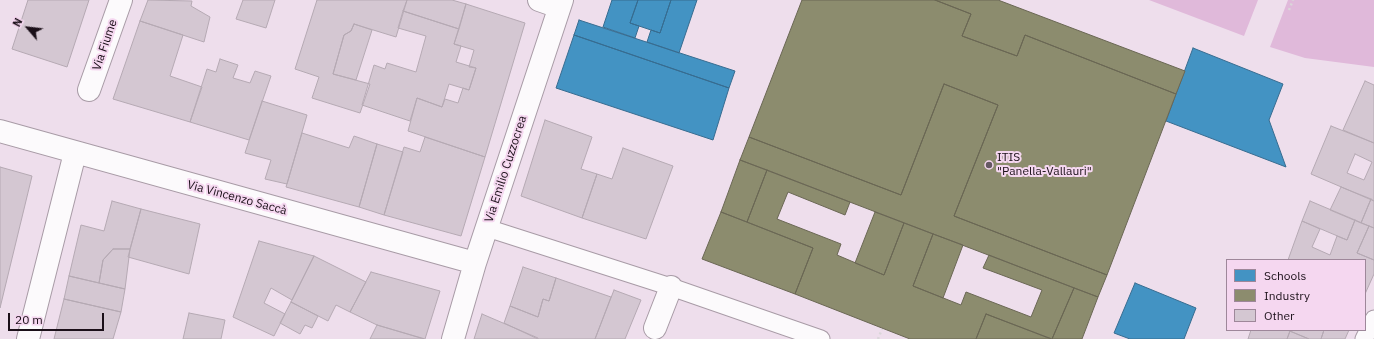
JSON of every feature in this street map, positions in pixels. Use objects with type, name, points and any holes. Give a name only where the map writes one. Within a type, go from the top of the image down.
[{"type":"street","name":"Via Fiume","points":[[89,90],[121,0]]},
{"type":"street","name":"Via Emilio Cuzzocrea","points":[[453,339],[553,2]]},
{"type":"street","name":"Via Vincenzo Saccà","points":[[0,131],[475,263]]},
{"type":"street","points":[[28,339],[75,153]]},
{"type":"street","points":[[655,328],[671,287]]},
{"type":"lane","points":[[487,228],[671,287],[821,339]]},
{"type":"lane","points":[[1364,339],[1374,318]]},
{"type":"path","points":[[1289,10],[1293,0]]},
{"type":"path","points":[[878,339],[882,329]]},
{"type":"shaded area","points":[[1149,0],[1258,0],[1244,36]]},
{"type":"shaded area","points":[[1288,0],[1374,0],[1374,67],[1305,58],[1270,47]]},
{"type":"building: Schools","points":[[612,0],[638,0],[630,23],[639,26],[635,38],[603,27]]},
{"type":"building: Schools","points":[[638,0],[671,0],[660,33],[630,23]]},
{"type":"building: Schools","points":[[671,0],[697,0],[679,53],[647,42],[651,30],[660,33]]},
{"type":"building: Schools","points":[[579,20],[735,71],[729,88],[574,35]]},
{"type":"building: Schools","points":[[574,35],[729,88],[713,140],[556,88]]},
{"type":"building: Schools","points":[[1193,48],[1283,84],[1269,120],[1286,167],[1166,121]]},
{"type":"building: Schools","points":[[1135,283],[1196,308],[1184,339],[1130,339],[1114,333]]},
{"type":"building: Industry","points":[[802,0],[935,0],[971,14],[962,36],[1017,56],[1025,35],[1176,94],[1107,275],[954,216],[998,105],[944,84],[901,195],[749,137]]},
{"type":"building: Industry","points":[[935,0],[998,0],[1185,71],[1176,94],[1025,35],[1017,56],[962,36],[971,14]]},
{"type":"building: Industry","points":[[944,84],[998,105],[954,216],[1107,275],[1098,297],[740,160],[749,137],[901,195]]},
{"type":"building: Industry","points":[[740,160],[767,170],[747,222],[721,212]]},
{"type":"building: Industry","points":[[767,170],[850,202],[845,215],[788,192],[777,219],[841,244],[837,255],[884,275],[904,223],[933,234],[913,286],[961,305],[966,292],[1031,317],[1042,290],[983,268],[989,255],[1074,288],[1052,339],[986,314],[976,339],[910,339],[795,294],[813,248],[747,222]]},
{"type":"building: Industry","points":[[721,212],[813,248],[795,294],[702,259]]},
{"type":"building: Industry","points":[[875,212],[904,223],[884,275],[855,263]]},
{"type":"building: Industry","points":[[933,234],[963,245],[943,298],[913,286]]},
{"type":"building: Industry","points":[[1074,288],[1098,297],[1082,339],[1052,339]]},
{"type":"building: Industry","points":[[986,314],[1051,339],[976,339]]},
{"type":"building: Other","points":[[28,0],[89,0],[67,67],[12,49]]},
{"type":"building: Other","points":[[148,0],[192,1],[191,6],[210,17],[204,42],[140,21]]},
{"type":"building: Other","points":[[243,0],[275,0],[266,28],[236,19]]},
{"type":"building: Other","points":[[317,0],[407,0],[396,37],[354,24],[351,31],[344,35],[333,74],[370,84],[360,113],[312,98],[319,77],[295,69]]},
{"type":"building: Other","points":[[407,0],[452,0],[466,4],[459,29],[403,11]]},
{"type":"building: Other","points":[[466,4],[525,23],[485,157],[408,131],[417,98],[442,107],[445,99],[458,103],[463,88],[469,90],[476,68],[469,67],[474,50],[454,44]]},
{"type":"building: Other","points":[[403,11],[459,29],[454,44],[461,46],[456,62],[476,68],[469,90],[449,84],[442,107],[417,98],[410,121],[362,105],[374,65],[385,69],[387,63],[416,72],[426,36],[398,28]]},
{"type":"building: Other","points":[[140,21],[183,35],[170,76],[202,87],[190,122],[113,99]]},
{"type":"building: Other","points":[[354,24],[372,30],[356,80],[333,74],[344,35],[351,31]]},
{"type":"building: Other","points":[[220,59],[238,65],[233,78],[250,83],[255,71],[271,76],[249,140],[190,122],[207,69],[216,72]]},
{"type":"building: Other","points":[[1365,81],[1374,85],[1374,143],[1343,130]]},
{"type":"building: Other","points":[[262,101],[307,115],[287,184],[265,179],[271,160],[245,153]]},
{"type":"building: Other","points":[[545,120],[592,137],[581,169],[597,174],[582,218],[521,196]]},
{"type":"building: Other","points":[[1331,126],[1374,143],[1374,201],[1311,174]],"holes":[[[1355,154],[1372,162],[1364,180],[1347,173]]]},
{"type":"building: Other","points":[[302,133],[349,148],[354,136],[377,144],[359,207],[286,187]]},
{"type":"building: Other","points":[[425,137],[485,157],[461,236],[384,215],[404,147],[420,152]]},
{"type":"building: Other","points":[[377,144],[403,152],[384,215],[359,207]]},
{"type":"building: Other","points":[[623,148],[673,166],[646,239],[582,218],[597,174],[612,179]]},
{"type":"building: Other","points":[[0,167],[32,176],[0,308]]},
{"type":"building: Other","points":[[1341,187],[1371,199],[1361,223],[1330,210]]},
{"type":"building: Other","points":[[1371,199],[1374,201],[1374,228],[1361,223]]},
{"type":"building: Other","points":[[112,201],[141,209],[130,249],[113,249],[103,260],[99,283],[69,276],[81,225],[104,231]]},
{"type":"building: Other","points":[[1310,201],[1355,220],[1347,240],[1302,221]]},
{"type":"building: Other","points":[[141,209],[200,224],[189,274],[128,257]]},
{"type":"building: Other","points":[[1355,220],[1369,226],[1357,253],[1374,260],[1374,274],[1366,292],[1366,259],[1288,259],[1302,221],[1320,229],[1312,247],[1330,255],[1337,236],[1347,240]]},
{"type":"building: Other","points":[[1369,226],[1374,228],[1374,260],[1357,253]]},
{"type":"building: Other","points":[[259,241],[314,256],[292,300],[271,288],[264,303],[285,314],[274,336],[233,317]]},
{"type":"building: Other","points":[[113,249],[130,249],[125,289],[99,283],[103,260]]},
{"type":"building: Other","points":[[314,256],[366,282],[350,312],[336,305],[328,321],[291,302]]},
{"type":"building: Other","points":[[523,267],[556,278],[549,301],[543,299],[538,317],[510,306]]},
{"type":"building: Other","points":[[371,272],[440,291],[425,339],[377,325],[350,312]]},
{"type":"building: Other","points":[[69,276],[125,289],[121,312],[64,299]]},
{"type":"building: Other","points":[[556,278],[611,297],[595,339],[538,339],[504,323],[510,306],[538,317],[543,299],[549,301]]},
{"type":"building: Other","points":[[614,290],[641,300],[625,339],[595,339]]},
{"type":"building: Other","points":[[64,299],[121,312],[113,339],[54,339]]},
{"type":"building: Other","points":[[291,302],[318,316],[312,328],[305,325],[300,334],[280,323]]},
{"type":"building: Other","points":[[189,313],[225,320],[221,339],[183,339]]},
{"type":"building: Other","points":[[482,314],[538,338],[538,339],[474,339]]},
{"type":"building: Other","points":[[377,325],[424,339],[370,339]]},
{"type":"building: Other","points":[[1251,331],[1290,331],[1287,339],[1248,339]]},
{"type":"building: Other","points":[[1289,331],[1324,331],[1321,339],[1309,339]]},
{"type":"building: Other","points":[[1290,331],[1309,339],[1287,339]]},
{"type":"building: Other","points":[[1324,331],[1349,331],[1345,339],[1321,339]]},
{"type":"place","name":"ITIS \"Panella-Vallauri\"","points":[[989,165]]}]
